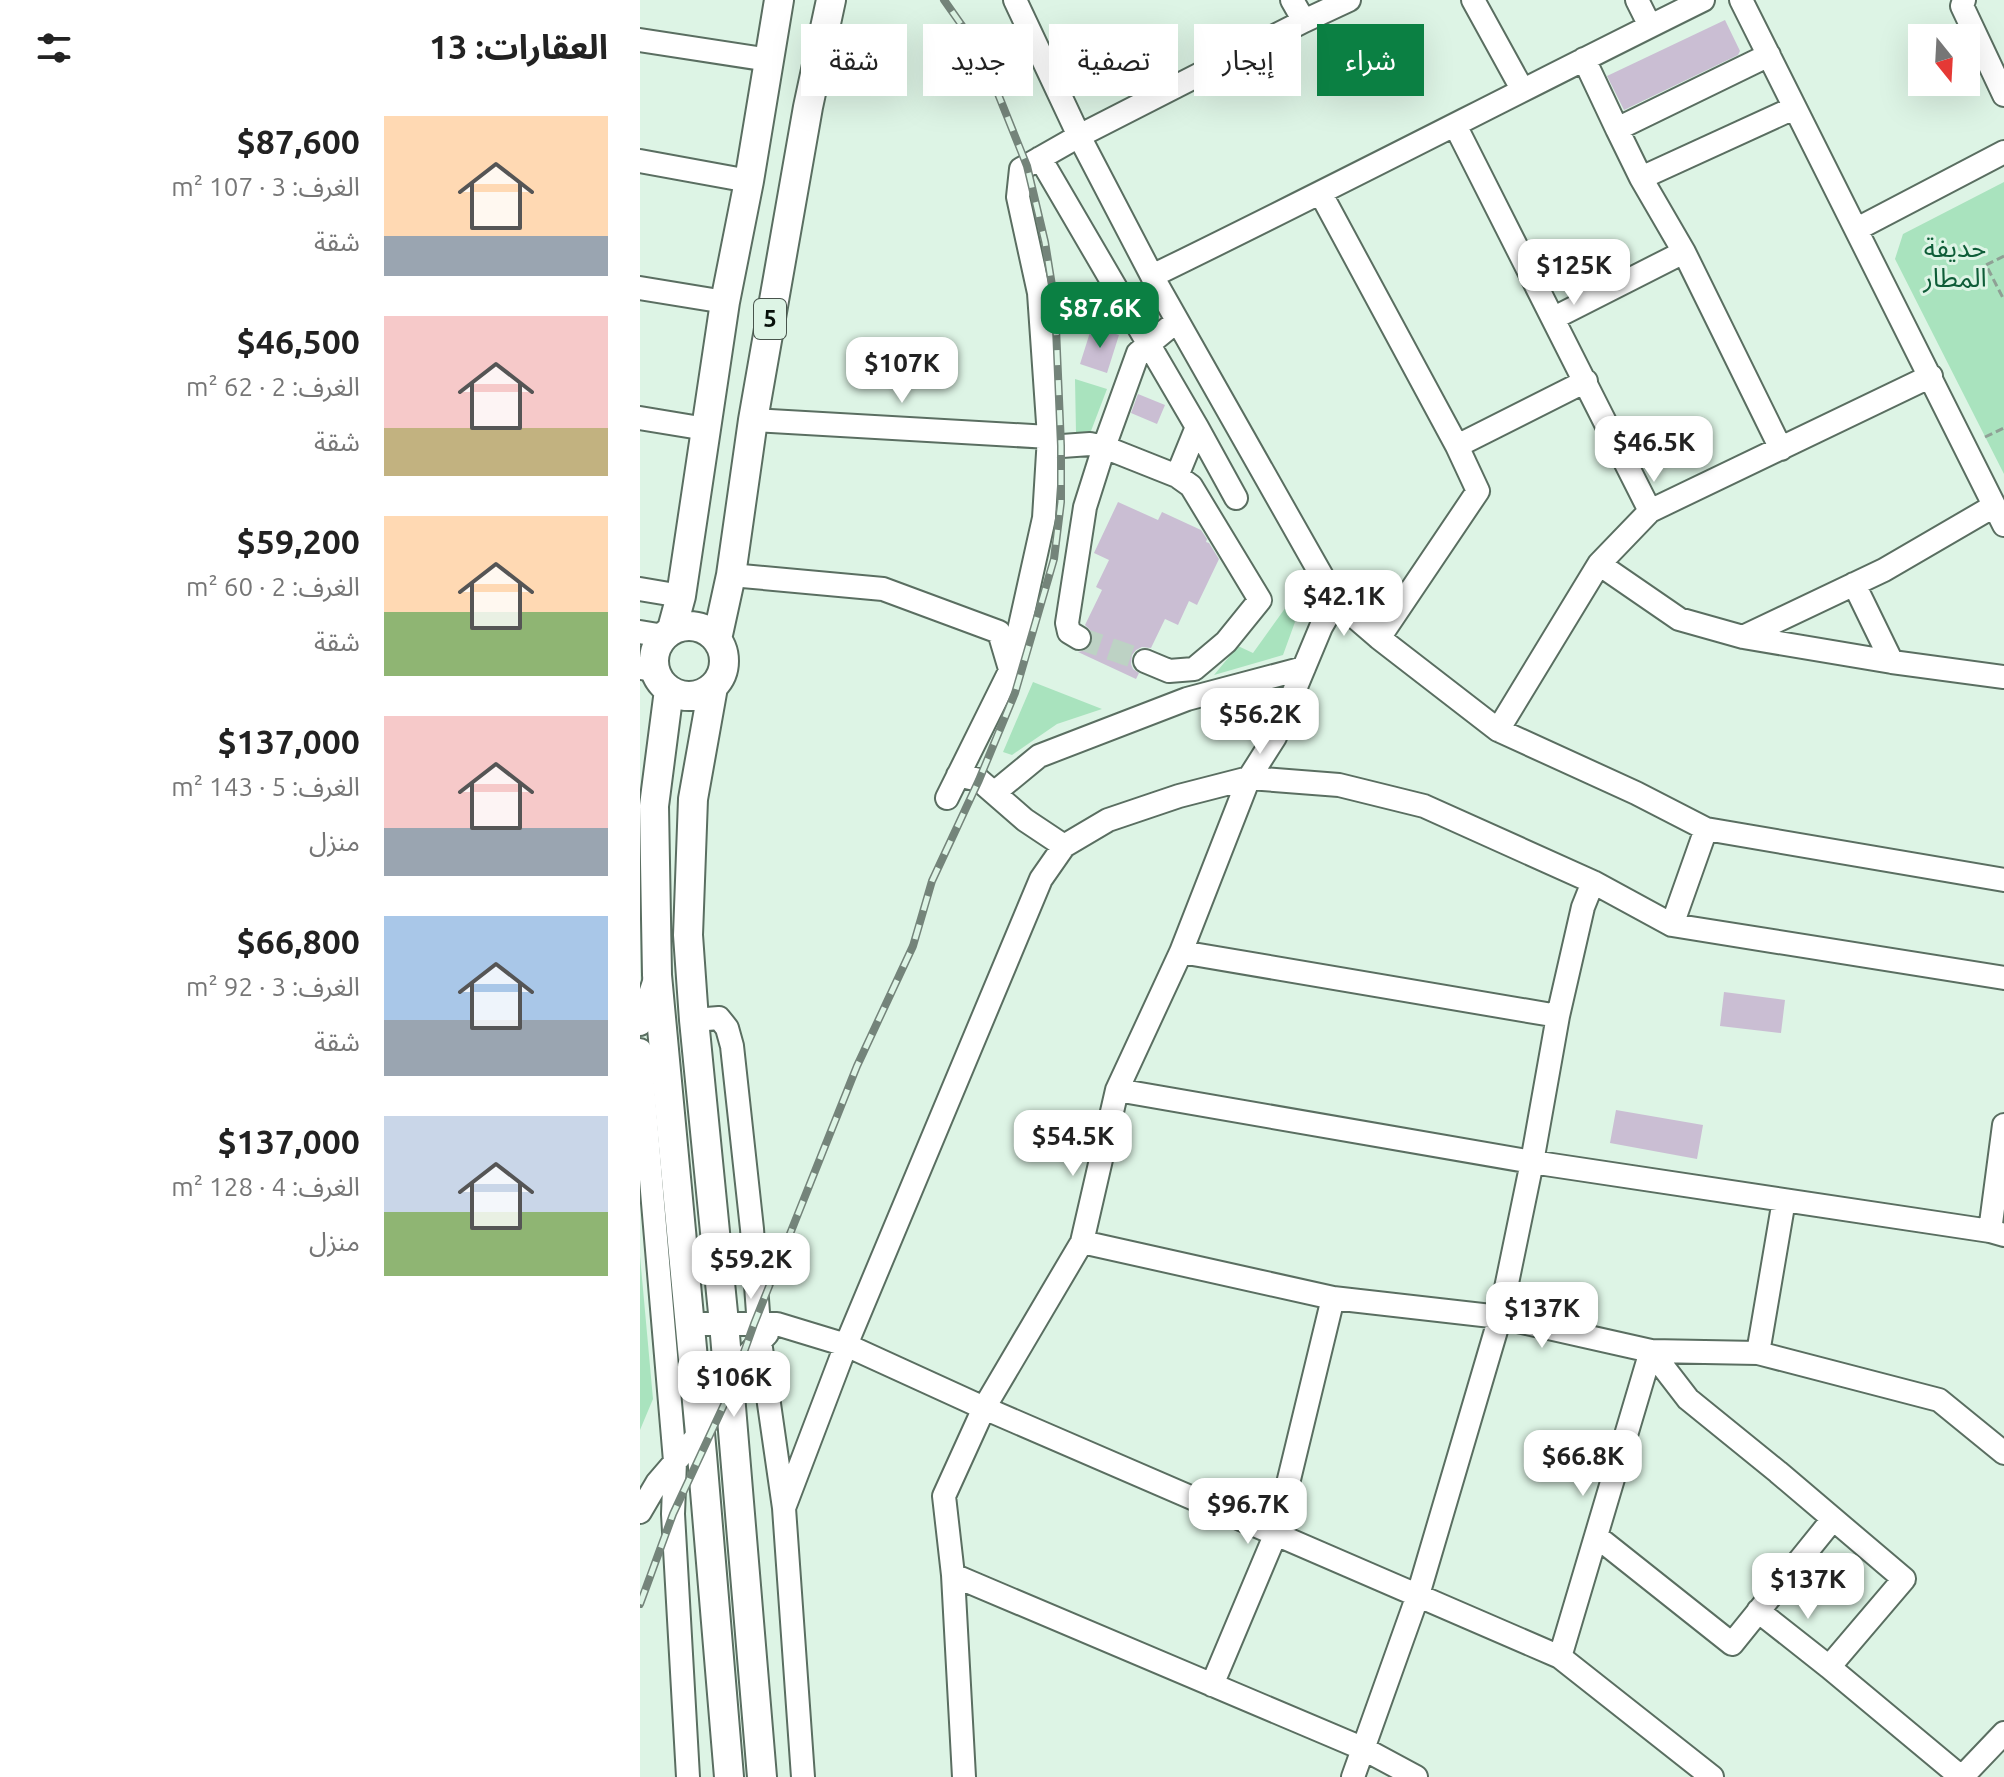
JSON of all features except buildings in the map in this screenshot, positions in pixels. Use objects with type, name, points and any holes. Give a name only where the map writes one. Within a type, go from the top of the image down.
[{"type":"main road","name":"5","points":[[659,633],[681,596],[725,302],[779,0]]},
{"type":"main road","name":"5","points":[[717,639],[731,575],[753,420],[808,107],[831,0]]},
{"type":"main road","points":[[655,676],[680,695],[703,693],[720,679],[724,669],[722,648],[717,639],[701,628],[692,626],[659,633],[654,658],[654,806],[648,976],[689,1324],[729,1777]]},
{"type":"main road","points":[[713,687],[693,799],[688,935],[762,1777]]},
{"type":"street","points":[[1015,0],[1079,136],[1152,276],[1336,601],[1498,730],[1636,793],[1706,829],[2004,880]]},
{"type":"street","points":[[1292,0],[1304,21]]},
{"type":"street","points":[[947,798],[1010,671],[1044,518],[1048,442],[1039,293],[1018,197],[1021,169],[1079,136],[1349,0]]},
{"type":"street","points":[[1473,0],[1522,89]]},
{"type":"street","points":[[1637,0],[1650,26]]},
{"type":"street","points":[[1152,276],[1703,0]]},
{"type":"street","points":[[1741,0],[1999,516],[1743,637]]},
{"type":"street","points":[[1964,0],[1962,6],[2004,95]]},
{"type":"street","points":[[640,40],[769,60]]},
{"type":"street","points":[[1617,129],[1769,55]]},
{"type":"street","points":[[1584,59],[1641,178],[1684,252],[1781,449]]},
{"type":"street","points":[[1641,178],[1794,108]]},
{"type":"street","points":[[1455,125],[1650,511]]},
{"type":"street","points":[[1857,229],[2004,152]]},
{"type":"street","points":[[1040,158],[1236,498]]},
{"type":"street","points":[[640,161],[749,181]]},
{"type":"street","points":[[1321,194],[1457,446],[1478,491],[1379,638]]},
{"type":"street","points":[[1554,318],[1684,252]]},
{"type":"street","points":[[640,288],[725,302]]},
{"type":"street","points":[[1079,638],[1069,632],[1067,623],[1085,507],[1138,353],[1177,321]]},
{"type":"street","points":[[1498,730],[1599,564],[1650,511],[1931,376]]},
{"type":"street","points":[[1457,446],[1586,381]]},
{"type":"street","points":[[640,418],[706,429]]},
{"type":"street","points":[[753,420],[1090,444],[1177,476],[1191,486],[1260,600],[1226,642],[1194,669],[1169,671],[1145,661]]},
{"type":"street","points":[[1177,476],[1197,427]]},
{"type":"street","points":[[1599,564],[1679,619],[1743,637],[2004,677]]},
{"type":"street","points":[[731,575],[883,589],[999,632],[1010,671]]},
{"type":"street","points":[[1854,584],[1892,662]]},
{"type":"street","points":[[640,589],[681,596]]},
{"type":"street","points":[[964,1777],[953,1575],[944,1496],[984,1408],[1082,1242],[1117,1090],[1181,952],[1249,778],[1275,737],[1321,627],[1336,601]]},
{"type":"street","points":[[994,793],[1039,756],[1187,699],[1304,668]]},
{"type":"street","points":[[958,775],[979,780],[1025,820],[1064,846]]},
{"type":"street","points":[[784,1508],[846,1345],[1041,879],[1064,846],[1108,820],[1179,796],[1249,778],[1339,785],[1424,806],[1593,882],[1672,925],[2004,978]]},
{"type":"street","points":[[1672,925],[1706,829]]},
{"type":"street","points":[[1353,1777],[1418,1595],[1500,1317],[1558,1016],[1583,907],[1593,882]]},
{"type":"street","points":[[1181,952],[1558,1016]]},
{"type":"street","points":[[640,1024],[648,976]]},
{"type":"street","points":[[694,1020],[719,1018],[727,1028],[732,1046],[784,1508],[803,1777]]},
{"type":"street","points":[[640,1050],[675,1461],[673,1514],[688,1777]]},
{"type":"street","points":[[1117,1090],[1532,1162],[1997,1233],[2004,1125]]},
{"type":"street","points":[[1758,1353],[1784,1200]]},
{"type":"street","points":[[1082,1242],[1333,1298],[1500,1317],[1651,1351],[1758,1353],[1939,1400],[2004,1453]]},
{"type":"street","points":[[1212,1685],[1276,1533],[1333,1298]]},
{"type":"street","points":[[689,1324],[724,1323],[846,1345],[984,1408],[1560,1657],[1712,1777]]},
{"type":"street","points":[[640,1512],[657,1483],[700,1433],[740,1363],[765,1330]]},
{"type":"street","points":[[1651,1351],[1688,1399],[1904,1579],[1829,1667]]},
{"type":"street","points":[[1560,1657],[1651,1351]]},
{"type":"street","points":[[1596,1536],[1732,1644],[1833,1519]]},
{"type":"street","points":[[953,1575],[1364,1749],[1416,1777]]},
{"type":"street","points":[[1758,1611],[1962,1777],[2004,1733]]},
{"type":"path","points":[[2004,256],[1986,265],[2004,300]]},
{"type":"path","points":[[1985,437],[2004,428]]},
{"type":"green space","name":"حديفة المطار","points":[[2004,182],[2004,474],[1895,259],[1903,234]]},
{"type":"green space","points":[[1075,379],[1107,389],[1091,431],[1076,433]]},
{"type":"green space","points":[[1286,607],[1295,622],[1283,655],[1214,675],[1238,646],[1253,653]]},
{"type":"green space","points":[[1033,682],[1102,709],[1057,724],[1012,755],[1003,752]]},
{"type":"green space","points":[[640,1256],[653,1399],[640,1430]]},
{"type":"tunnel","points":[[1079,638],[1145,661]]},
{"type":"railway","points":[[640,1604],[673,1514],[729,1394],[857,1066],[913,946],[932,881],[1015,693],[1054,559],[1061,502],[1061,446],[1055,304],[1045,242],[1027,166],[982,54],[944,0]]}]
